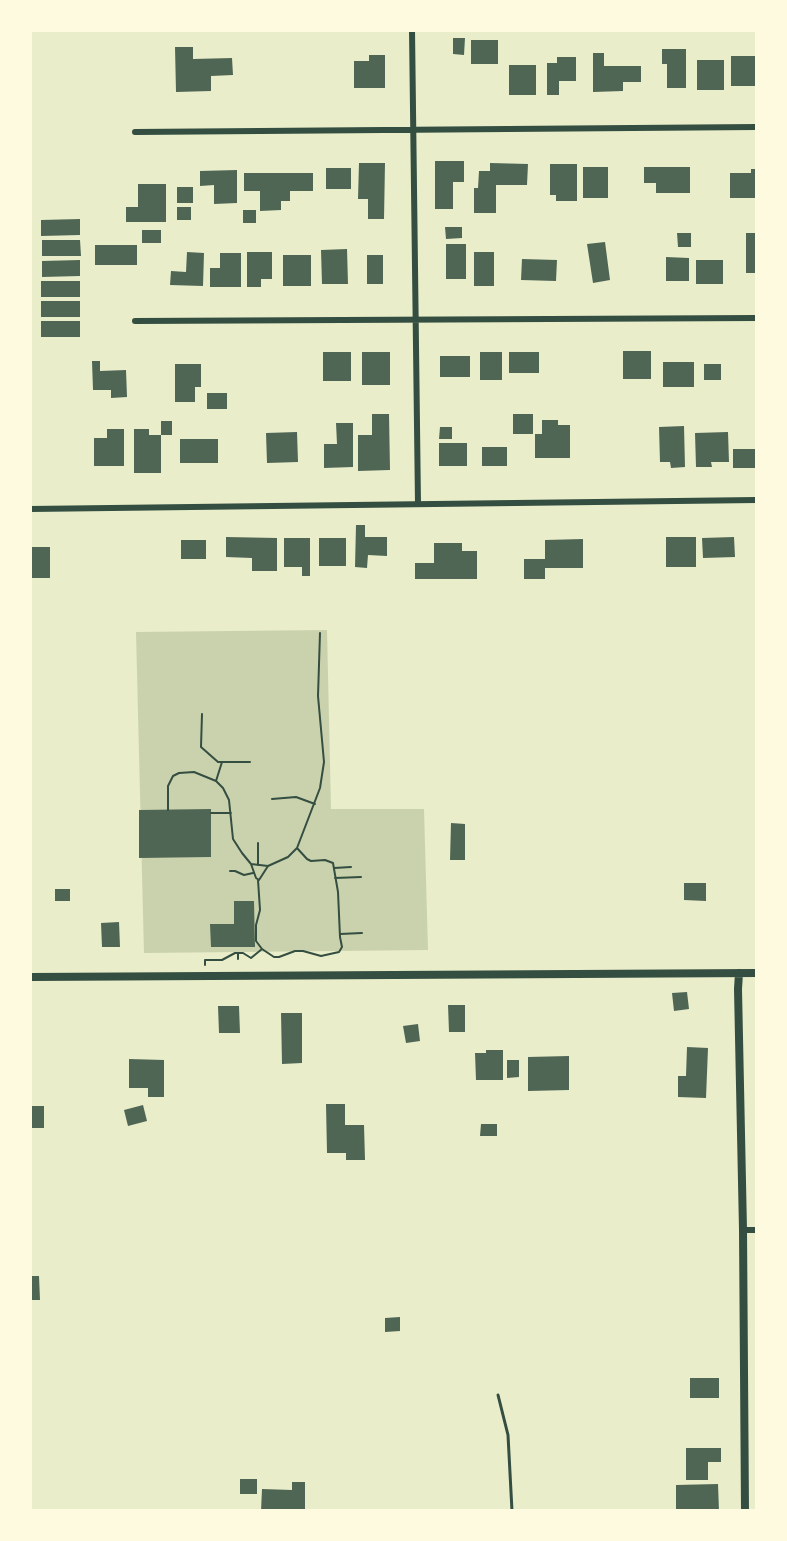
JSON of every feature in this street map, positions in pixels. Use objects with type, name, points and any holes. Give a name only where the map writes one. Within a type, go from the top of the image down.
[{"type":"street","points":[[412,30],[418,504]]},
{"type":"street","points":[[135,132],[757,127]]},
{"type":"street","points":[[135,321],[757,318]]},
{"type":"street","points":[[30,509],[757,500]]},
{"type":"street","points":[[739,973],[745,1511]]},
{"type":"street","points":[[30,976],[757,973]]},
{"type":"street","points":[[743,1230],[757,1230]]},
{"type":"lane","points":[[498,1395],[508,1436],[512,1511]]},
{"type":"path","points":[[251,864],[267,866],[288,857],[297,848],[315,804],[324,762],[318,696],[320,633]]},
{"type":"path","points":[[202,714],[201,747],[218,762],[250,762]]},
{"type":"path","points":[[216,781],[222,762]]},
{"type":"path","points":[[168,810],[168,786],[173,776],[179,773],[195,772],[216,781],[228,794],[233,838],[251,864],[258,880],[260,910],[256,926],[256,941],[262,950],[274,957],[299,951],[330,956],[341,950],[338,892],[333,862],[311,861],[297,848]]},
{"type":"path","points":[[272,799],[296,797],[315,804]]},
{"type":"path","points":[[210,813],[231,813]]},
{"type":"path","points":[[258,843],[258,865]]},
{"type":"path","points":[[258,880],[267,866]]},
{"type":"path","points":[[334,868],[351,867]]},
{"type":"path","points":[[230,872],[235,871],[244,875],[254,873]]},
{"type":"path","points":[[335,878],[361,877]]},
{"type":"path","points":[[340,934],[362,933]]},
{"type":"path","points":[[206,968],[205,960],[222,960],[230,954],[238,953],[251,958],[262,950]]},
{"type":"path","points":[[238,953],[238,959]]},
{"type":"green space","points":[[327,630],[331,809],[424,809],[428,950],[144,953],[136,632]]},
{"type":"building","points":[[453,38],[465,38],[464,55],[453,54]]},
{"type":"building","points":[[471,40],[498,40],[498,64],[471,64]]},
{"type":"building","points":[[175,47],[193,47],[193,59],[232,58],[233,75],[211,76],[211,91],[176,92]]},
{"type":"building","points":[[662,49],[686,49],[686,88],[667,88],[667,64],[662,64]]},
{"type":"building","points":[[593,53],[604,53],[604,66],[641,66],[641,82],[623,82],[623,91],[593,92]]},
{"type":"building","points":[[369,55],[385,55],[385,88],[354,88],[354,61],[369,61]]},
{"type":"building","points":[[731,56],[757,56],[757,86],[731,86]]},
{"type":"building","points":[[557,57],[576,57],[576,81],[559,81],[559,95],[547,95],[547,63],[557,63]]},
{"type":"building","points":[[697,60],[724,60],[724,90],[697,90]]},
{"type":"building","points":[[509,65],[536,65],[536,95],[509,95]]},
{"type":"building","points":[[435,161],[464,161],[464,182],[453,182],[453,209],[435,209]]},
{"type":"building","points":[[359,163],[385,163],[384,219],[368,219],[368,199],[358,199]]},
{"type":"building","points":[[490,163],[528,164],[527,185],[496,185],[496,213],[474,213],[474,188],[478,188],[479,171],[490,171]]},
{"type":"building","points":[[550,164],[577,164],[577,201],[556,201],[556,195],[550,195]]},
{"type":"building","points":[[583,167],[608,167],[608,198],[583,198]]},
{"type":"building","points":[[644,167],[690,167],[690,193],[656,193],[656,183],[644,183]]},
{"type":"building","points":[[326,168],[351,168],[351,189],[326,189]]},
{"type":"building","points":[[751,169],[757,169],[757,198],[730,198],[730,173],[751,173]]},
{"type":"building","points":[[237,170],[237,203],[214,204],[214,185],[200,186],[200,171]]},
{"type":"building","points":[[244,173],[313,173],[313,191],[290,191],[290,201],[281,201],[281,210],[260,211],[260,191],[244,191]]},
{"type":"building","points":[[138,184],[166,184],[166,222],[126,222],[126,207],[138,207]]},
{"type":"building","points":[[177,187],[193,187],[193,203],[177,203]]},
{"type":"building","points":[[177,207],[191,207],[191,220],[177,220]]},
{"type":"building","points":[[243,210],[256,210],[256,223],[243,223]]},
{"type":"building","points":[[80,219],[80,235],[41,236],[41,220]]},
{"type":"building","points":[[445,227],[462,227],[462,238],[446,239]]},
{"type":"building","points":[[142,230],[161,230],[161,243],[142,243]]},
{"type":"building","points":[[677,233],[691,233],[691,247],[678,247]]},
{"type":"building","points":[[746,233],[757,233],[757,273],[746,273]]},
{"type":"building","points":[[42,240],[80,240],[81,256],[42,256]]},
{"type":"building","points":[[605,242],[610,280],[593,283],[587,244]]},
{"type":"building","points":[[446,244],[466,244],[466,279],[446,279]]},
{"type":"building","points":[[95,245],[137,245],[137,265],[95,265]]},
{"type":"building","points":[[347,249],[348,284],[322,284],[321,250]]},
{"type":"building","points":[[187,252],[204,253],[203,286],[170,285],[171,271],[186,272]]},
{"type":"building","points":[[247,252],[272,252],[272,279],[261,279],[261,287],[247,287]]},
{"type":"building","points":[[474,252],[494,252],[494,286],[474,286]]},
{"type":"building","points":[[220,253],[241,253],[241,287],[210,287],[210,268],[220,268]]},
{"type":"building","points":[[283,255],[311,255],[311,286],[283,286]]},
{"type":"building","points":[[367,255],[383,255],[383,284],[367,284]]},
{"type":"building","points":[[666,257],[689,258],[689,281],[666,281]]},
{"type":"building","points":[[522,259],[557,260],[556,281],[521,280]]},
{"type":"building","points":[[80,260],[80,276],[42,277],[42,261]]},
{"type":"building","points":[[696,260],[723,260],[723,284],[696,284]]},
{"type":"building","points":[[41,281],[80,281],[80,297],[41,297]]},
{"type":"building","points":[[41,301],[80,301],[80,317],[41,317]]},
{"type":"building","points":[[41,321],[80,321],[80,337],[41,337]]},
{"type":"building","points":[[623,351],[651,351],[651,379],[623,379]]},
{"type":"building","points":[[323,352],[351,352],[351,381],[323,381]]},
{"type":"building","points":[[362,352],[390,352],[390,385],[362,385]]},
{"type":"building","points":[[480,352],[502,352],[502,380],[480,380]]},
{"type":"building","points":[[509,352],[539,352],[539,373],[509,373]]},
{"type":"building","points":[[440,356],[470,356],[470,377],[440,377]]},
{"type":"building","points":[[92,361],[100,361],[100,371],[126,370],[127,397],[111,398],[111,390],[93,390]]},
{"type":"building","points":[[663,362],[694,362],[694,387],[663,387]]},
{"type":"building","points":[[175,364],[201,364],[201,387],[195,387],[195,402],[175,402]]},
{"type":"building","points":[[704,364],[721,364],[721,380],[704,380]]},
{"type":"building","points":[[207,393],[227,393],[227,409],[207,409]]},
{"type":"building","points":[[372,414],[389,414],[390,470],[358,471],[358,435],[372,435]]},
{"type":"building","points":[[513,414],[533,414],[533,434],[513,434]]},
{"type":"building","points":[[542,420],[558,420],[558,425],[570,425],[570,458],[535,458],[535,434],[542,434]]},
{"type":"building","points":[[161,421],[172,421],[172,435],[161,435]]},
{"type":"building","points":[[336,423],[353,423],[353,467],[324,468],[324,444],[337,444]]},
{"type":"building","points":[[684,426],[685,467],[671,468],[670,462],[660,462],[659,427]]},
{"type":"building","points":[[440,427],[452,427],[452,439],[439,439]]},
{"type":"building","points":[[107,429],[124,429],[124,466],[94,466],[94,438],[107,438]]},
{"type":"building","points":[[134,429],[149,429],[149,435],[161,435],[161,473],[134,473]]},
{"type":"building","points":[[297,432],[298,462],[267,463],[266,433]]},
{"type":"building","points":[[728,432],[729,462],[711,462],[712,467],[696,467],[695,433]]},
{"type":"building","points":[[180,439],[218,439],[218,463],[180,463]]},
{"type":"building","points":[[439,443],[467,443],[467,466],[439,466]]},
{"type":"building","points":[[482,447],[507,447],[507,466],[482,466]]},
{"type":"building","points":[[733,449],[757,449],[757,468],[733,468]]},
{"type":"building","points":[[356,525],[365,525],[365,537],[387,537],[387,556],[368,555],[367,568],[355,567]]},
{"type":"building","points":[[226,537],[277,538],[277,571],[252,571],[252,558],[226,557]]},
{"type":"building","points":[[666,537],[696,537],[696,567],[666,567]]},
{"type":"building","points":[[734,537],[735,557],[703,558],[702,538]]},
{"type":"building","points":[[284,538],[310,538],[310,576],[302,576],[302,567],[284,567]]},
{"type":"building","points":[[319,538],[346,538],[346,566],[319,566]]},
{"type":"building","points":[[583,539],[583,568],[545,568],[545,579],[524,579],[524,559],[545,559],[545,540]]},
{"type":"building","points":[[181,540],[206,540],[206,559],[181,559]]},
{"type":"building","points":[[434,543],[462,543],[462,551],[477,551],[477,579],[415,579],[415,563],[434,563]]},
{"type":"building","points":[[30,547],[50,547],[50,578],[30,578]]},
{"type":"building","points":[[211,809],[211,857],[139,858],[139,810]]},
{"type":"building","points":[[451,823],[465,824],[465,860],[450,860]]},
{"type":"building","points":[[684,883],[706,883],[706,901],[684,900]]},
{"type":"building","points":[[55,889],[70,889],[70,901],[55,901]]},
{"type":"building","points":[[234,901],[254,901],[255,947],[211,947],[210,924],[234,924]]},
{"type":"building","points":[[119,922],[120,947],[102,947],[101,923]]},
{"type":"building","points":[[687,992],[689,1009],[674,1011],[672,993]]},
{"type":"building","points":[[448,1005],[465,1005],[465,1032],[449,1032]]},
{"type":"building","points":[[218,1006],[239,1006],[240,1033],[219,1033]]},
{"type":"building","points":[[281,1013],[302,1013],[302,1063],[282,1064]]},
{"type":"building","points":[[418,1024],[420,1041],[406,1043],[403,1026]]},
{"type":"building","points":[[687,1047],[708,1048],[706,1098],[678,1097],[678,1076],[686,1076]]},
{"type":"building","points":[[486,1050],[503,1050],[503,1080],[476,1080],[475,1053],[486,1053]]},
{"type":"building","points":[[569,1056],[569,1090],[528,1091],[528,1057]]},
{"type":"building","points":[[129,1059],[164,1060],[164,1097],[148,1097],[148,1088],[129,1088]]},
{"type":"building","points":[[507,1060],[519,1060],[519,1077],[507,1078]]},
{"type":"building","points":[[326,1104],[345,1104],[345,1125],[364,1125],[365,1160],[346,1160],[346,1153],[327,1153]]},
{"type":"building","points":[[143,1105],[147,1121],[128,1126],[124,1110]]},
{"type":"building","points":[[30,1106],[44,1106],[44,1128],[30,1128]]},
{"type":"building","points":[[481,1124],[497,1124],[497,1136],[480,1136]]},
{"type":"building","points":[[30,1276],[39,1276],[40,1300],[30,1300]]},
{"type":"building","points":[[400,1317],[400,1331],[385,1332],[385,1318]]},
{"type":"building","points":[[690,1378],[719,1378],[719,1398],[690,1398]]},
{"type":"building","points":[[686,1448],[721,1448],[721,1462],[708,1462],[708,1480],[686,1480]]},
{"type":"building","points":[[240,1479],[257,1479],[257,1494],[240,1494]]},
{"type":"building","points":[[292,1482],[305,1482],[305,1510],[261,1511],[262,1489],[292,1490]]},
{"type":"building","points":[[718,1484],[719,1511],[676,1511],[676,1485]]}]
